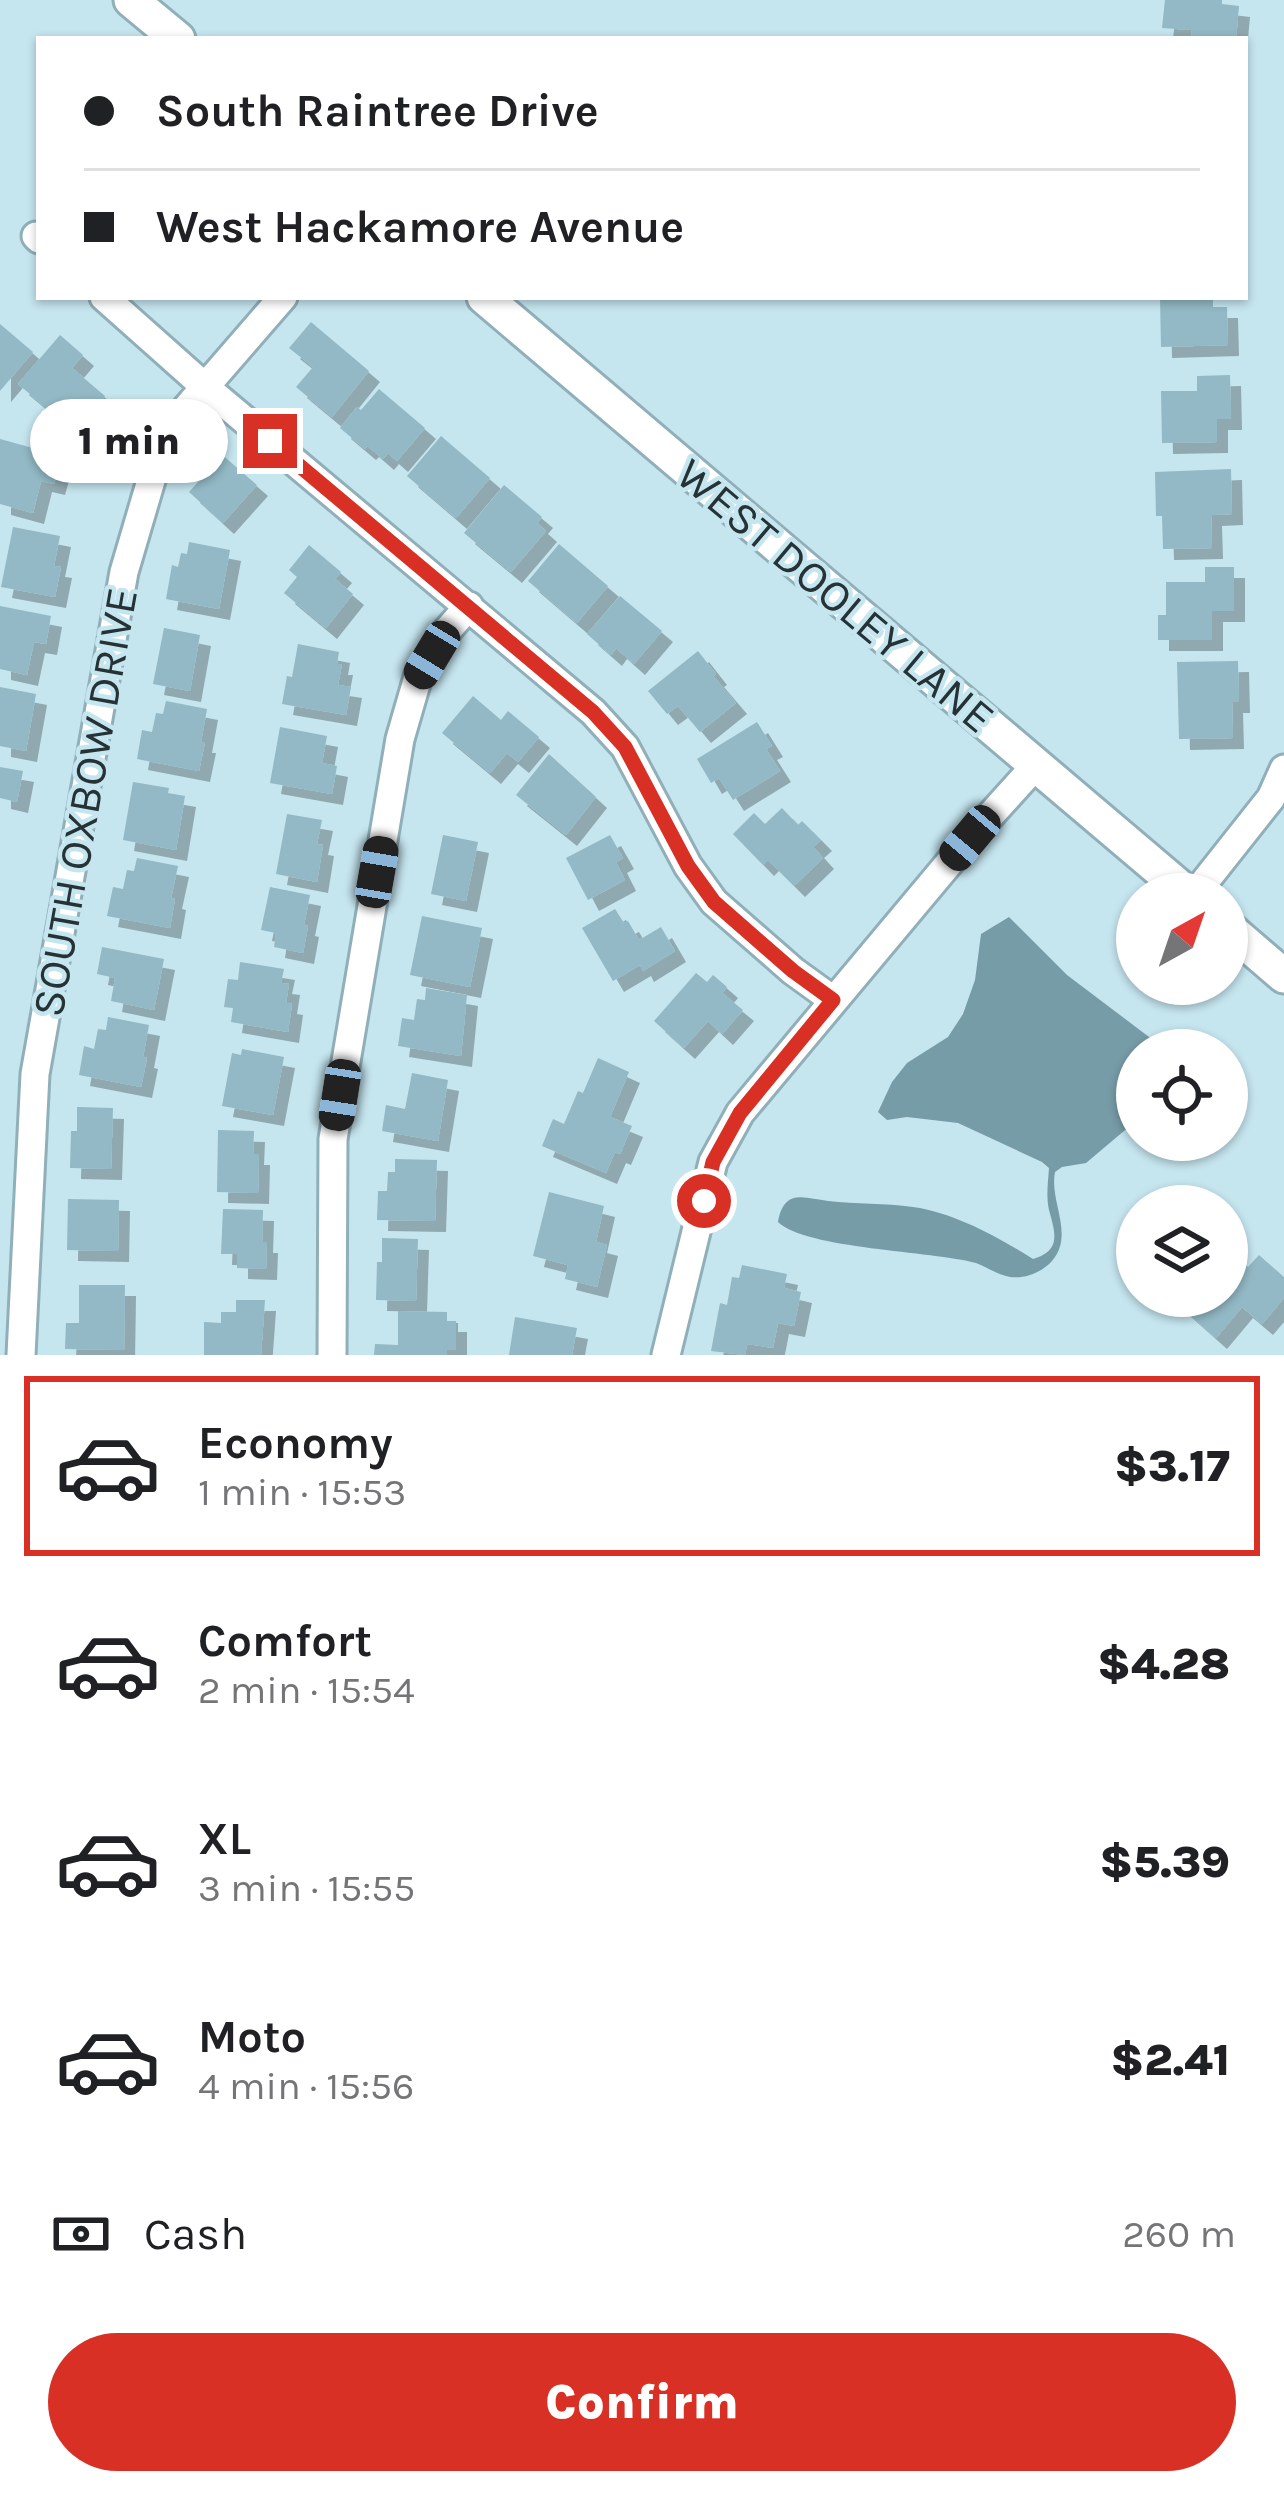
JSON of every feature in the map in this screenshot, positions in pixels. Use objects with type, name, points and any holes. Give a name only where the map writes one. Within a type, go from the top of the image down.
[{"type":"street","points":[[131,0],[174,36]]},
{"type":"street","points":[[107,300],[593,712],[625,747],[688,866],[714,902],[833,1000]]},
{"type":"street","name":"SOUTH OXBOW DRIVE","points":[[21,1355],[35,1074],[124,572],[165,433],[280,300]]},
{"type":"street","name":"WEST DOOLEY LANE","points":[[488,300],[1166,873]]},
{"type":"street","points":[[332,1355],[333,1139],[400,739],[418,677],[445,633],[469,606]]},
{"type":"street","points":[[665,1355],[713,1162],[740,1113],[1036,764]]},
{"type":"street","points":[[1208,873],[1271,798],[1284,769]]},
{"type":"street","points":[[1248,946],[1284,976]]},
{"type":"water","points":[[1009,917],[1067,975],[1138,1029],[1116,1029],[1116,1138],[1086,1163],[1055,1172],[1061,1240],[1052,1261],[1033,1274],[1010,1277],[956,1259],[815,1238],[778,1222],[785,1204],[803,1197],[902,1206],[960,1220],[1033,1259],[1049,1251],[1054,1233],[1049,1168],[1042,1162],[958,1123],[907,1117],[887,1120],[878,1112],[907,1063],[948,1037],[963,1014],[975,980],[981,934]]},
{"type":"building","points":[[1165,0],[1222,0],[1222,4],[1239,6],[1236,36],[1191,36],[1192,30],[1162,28]]},
{"type":"building","points":[[1160,300],[1213,300],[1213,307],[1227,307],[1228,345],[1161,347]]},
{"type":"building","points":[[311,322],[369,371],[332,417],[296,387],[313,367],[289,348]]},
{"type":"building","points":[[0,324],[33,352],[0,391]]},
{"type":"building","points":[[60,335],[83,355],[72,368],[105,396],[75,432],[18,384]]},
{"type":"building","points":[[1230,375],[1231,419],[1217,419],[1217,442],[1162,443],[1161,391],[1197,391],[1197,376]]},
{"type":"building","points":[[379,389],[425,428],[397,461],[388,453],[383,459],[368,446],[365,449],[340,428]]},
{"type":"building","points":[[441,436],[490,478],[456,518],[407,476]]},
{"type":"building","points":[[0,439],[62,456],[54,484],[41,481],[33,513],[0,504]]},
{"type":"building","points":[[219,452],[257,485],[223,523],[189,492]]},
{"type":"building","points":[[1231,469],[1232,514],[1211,515],[1212,548],[1163,549],[1155,472]]},
{"type":"building","points":[[504,485],[542,517],[537,523],[546,531],[511,572],[464,533]]},
{"type":"building","points":[[13,527],[60,536],[55,597],[1,587]]},
{"type":"building","points":[[189,542],[230,550],[219,609],[166,599],[172,565],[178,567]]},
{"type":"building","points":[[559,544],[608,586],[577,623],[528,581]]},
{"type":"building","points":[[309,545],[341,572],[335,579],[353,594],[326,628],[284,593],[297,577],[289,570]]},
{"type":"building","points":[[1205,567],[1234,567],[1234,611],[1212,611],[1212,640],[1158,640],[1158,615],[1166,615],[1166,582],[1205,582]]},
{"type":"building","points":[[620,596],[662,631],[634,664],[616,648],[611,655],[587,634]]},
{"type":"building","points":[[0,606],[51,616],[46,644],[34,642],[27,675],[0,669]]},
{"type":"building","points":[[164,628],[200,635],[190,691],[153,684]]},
{"type":"building","points":[[298,644],[339,652],[338,685],[351,687],[346,715],[282,704]]},
{"type":"building","points":[[698,651],[736,703],[700,732],[678,706],[667,714],[648,691]]},
{"type":"building","points":[[1238,661],[1239,702],[1232,702],[1233,738],[1179,739],[1177,662]]},
{"type":"building","points":[[0,687],[36,694],[26,751],[0,746]]},
{"type":"building","points":[[473,696],[501,720],[508,711],[539,737],[518,762],[507,753],[490,773],[442,733]]},
{"type":"building","points":[[166,701],[207,709],[199,771],[137,759],[142,730],[152,732],[156,713],[163,714]]},
{"type":"building","points":[[757,722],[780,771],[733,800],[719,778],[711,783],[697,759]]},
{"type":"building","points":[[280,727],[327,736],[322,763],[337,766],[332,794],[270,783]]},
{"type":"building","points":[[549,754],[596,797],[566,835],[516,795]]},
{"type":"building","points":[[0,767],[23,771],[17,802],[0,798]]},
{"type":"building","points":[[133,782],[185,796],[176,850],[123,840]]},
{"type":"building","points":[[782,808],[821,840],[813,847],[823,858],[794,886],[768,860],[763,865],[733,834],[754,813],[765,824]]},
{"type":"building","points":[[287,814],[322,820],[317,882],[276,874]]},
{"type":"building","points":[[443,835],[478,842],[466,901],[431,894]]},
{"type":"building","points":[[610,835],[623,858],[616,862],[625,880],[588,900],[566,858]]},
{"type":"building","points":[[137,858],[178,866],[170,928],[107,916],[113,887],[123,889],[127,870],[134,871]]},
{"type":"building","points":[[270,887],[310,895],[303,953],[274,947],[276,933],[261,930]]},
{"type":"building","points":[[615,909],[639,940],[661,927],[675,951],[643,971],[640,965],[613,981],[582,928]]},
{"type":"building","points":[[422,916],[482,928],[470,987],[410,975]]},
{"type":"building","points":[[102,947],[164,959],[154,1010],[111,1001],[115,978],[97,974]]},
{"type":"building","points":[[240,962],[284,969],[281,983],[289,984],[286,1003],[292,1004],[288,1032],[231,1022],[233,1008],[224,1007],[228,979],[238,980]]},
{"type":"building","points":[[696,973],[707,982],[713,975],[727,987],[722,993],[743,1010],[722,1034],[708,1021],[684,1048],[654,1021]]},
{"type":"building","points":[[426,988],[467,995],[461,1056],[398,1046],[402,1018],[414,1020],[417,999],[425,1000]]},
{"type":"building","points":[[108,1017],[149,1025],[141,1087],[79,1075],[84,1046],[94,1049],[98,1029],[106,1030]]},
{"type":"building","points":[[242,1049],[284,1057],[273,1115],[222,1106],[232,1053],[241,1055]]},
{"type":"building","points":[[598,1058],[629,1072],[610,1117],[632,1126],[606,1173],[542,1146],[553,1119],[564,1124]]},
{"type":"building","points":[[412,1073],[448,1080],[438,1141],[382,1131],[386,1105],[405,1109]]},
{"type":"building","points":[[77,1107],[113,1108],[111,1169],[70,1168]]},
{"type":"building","points":[[218,1130],[254,1131],[258,1193],[217,1192]]},
{"type":"building","points":[[395,1159],[437,1160],[435,1221],[377,1220],[378,1191],[387,1191],[388,1172],[395,1172]]},
{"type":"building","points":[[549,1192],[604,1206],[596,1242],[607,1245],[597,1287],[565,1279],[568,1265],[533,1256]]},
{"type":"building","points":[[68,1199],[119,1200],[118,1251],[67,1250]]},
{"type":"building","points":[[223,1209],[263,1210],[266,1269],[237,1268],[237,1254],[221,1254]]},
{"type":"building","points":[[382,1238],[418,1239],[416,1301],[376,1300]]},
{"type":"building","points":[[1259,1255],[1284,1277],[1284,1298],[1262,1324],[1248,1312],[1248,1267]]},
{"type":"building","points":[[742,1265],[787,1274],[784,1288],[801,1292],[794,1326],[778,1323],[773,1348],[747,1344],[745,1355],[711,1351],[720,1303],[727,1305],[732,1277],[739,1278]]},
{"type":"building","points":[[79,1285],[125,1285],[124,1350],[65,1349],[66,1323],[79,1323]]},
{"type":"building","points":[[236,1300],[265,1300],[261,1355],[204,1355],[204,1322],[221,1323],[221,1312],[236,1312]]},
{"type":"building","points":[[398,1311],[447,1312],[447,1321],[456,1321],[456,1350],[447,1350],[447,1355],[374,1355],[375,1344],[398,1345]]},
{"type":"building","points":[[515,1317],[577,1328],[572,1355],[509,1355]]},
{"type":"building","points":[[1192,1317],[1234,1317],[1216,1338]]},
{"type":"route","points":[[270,441],[593,712],[625,747],[688,866],[714,902],[833,1000],[740,1113],[713,1162],[704,1201]]}]
